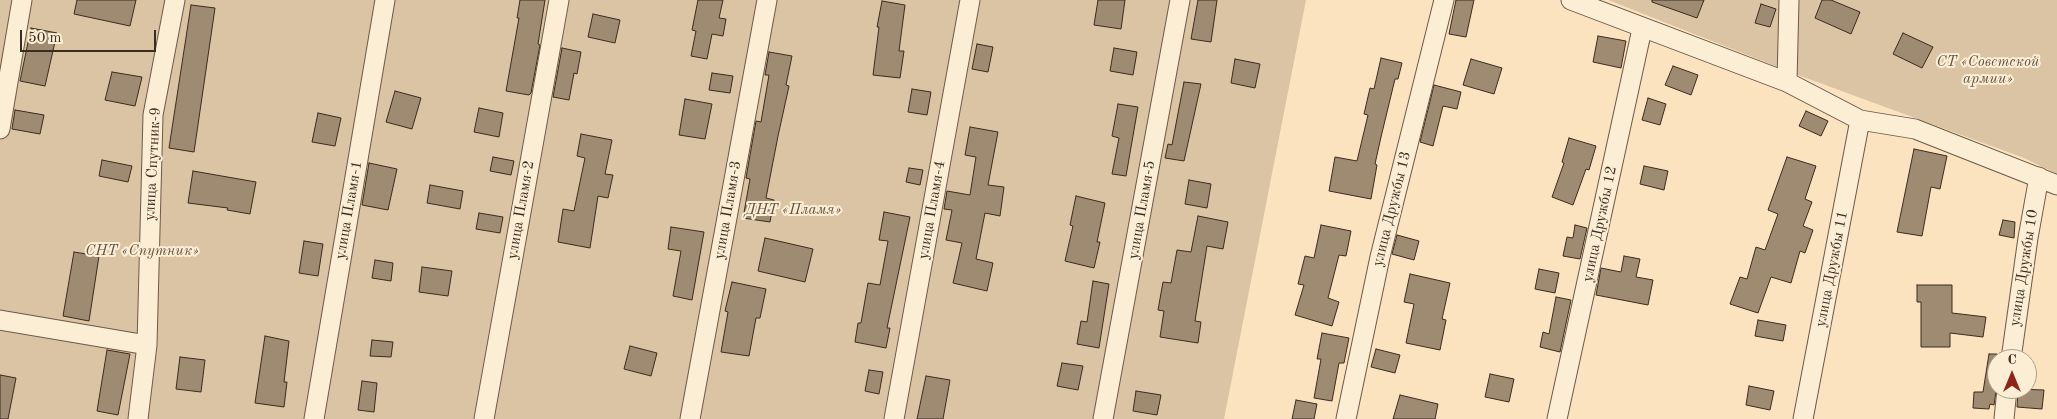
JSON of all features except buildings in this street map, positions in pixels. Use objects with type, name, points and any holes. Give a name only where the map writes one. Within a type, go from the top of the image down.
[{"type":"street","points":[[0,129],[22,0]]},
{"type":"street","name":"улица Спутник-9","points":[[138,419],[147,345],[153,115],[175,0]]},
{"type":"street","name":"улица Пламя-1","points":[[314,419],[385,0]]},
{"type":"street","name":"улица Пламя-2","points":[[484,419],[559,0]]},
{"type":"street","name":"улица Пламя-3","points":[[690,419],[766,0]]},
{"type":"street","name":"улица Пламя-4","points":[[894,419],[970,0]]},
{"type":"street","name":"улица Пламя-5","points":[[1104,419],[1180,0]]},
{"type":"street","name":"улица Дружбы 13","points":[[1346,419],[1380,257],[1444,0]]},
{"type":"street","points":[[1571,0],[1642,29],[1787,82],[1860,120],[1915,129],[2057,185]]},
{"type":"street","points":[[1787,82],[1789,0]]},
{"type":"street","name":"улица Дружбы 12","points":[[1557,419],[1642,29]]},
{"type":"street","name":"улица Дружбы 11","points":[[1803,419],[1860,120]]},
{"type":"street","name":"улица Дружбы 10","points":[[2011,349],[2028,238],[2040,177]]},
{"type":"street","points":[[0,320],[147,345]]},
{"type":"street","points":[[2004,419],[2006,399]]},
{"type":"green space","name":"ДНТ «Пламя»","points":[[0,0],[1306,0],[1224,419],[0,419]]},
{"type":"green space","name":"СТ «Советской армии»","points":[[1608,0],[2057,0],[2057,174],[2024,158],[1798,75]]},
{"type":"park label","name":"СНТ «Спутник»","points":[[142,251]]}]
